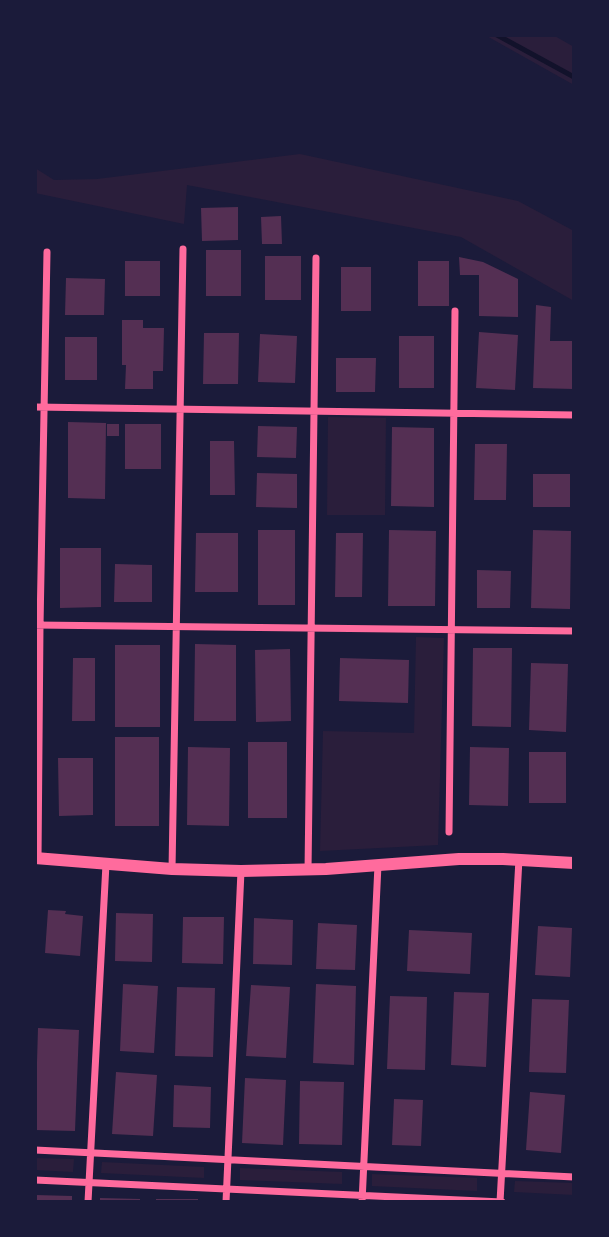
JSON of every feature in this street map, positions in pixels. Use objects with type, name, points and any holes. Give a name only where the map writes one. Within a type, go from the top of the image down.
[{"type":"main road","points":[[36,858],[172,869],[241,871],[308,870],[460,859],[574,863]]},
{"type":"street","points":[[172,869],[183,249]]},
{"type":"street","points":[[36,858],[38,626],[47,252]]},
{"type":"street","points":[[308,870],[316,258]]},
{"type":"street","points":[[449,832],[455,311]]},
{"type":"street","points":[[35,407],[574,415]]},
{"type":"street","points":[[38,626],[574,632]]},
{"type":"street","points":[[35,1180],[362,1198],[501,1202],[519,859]]},
{"type":"street","points":[[88,1202],[106,864]]},
{"type":"street","points":[[362,1198],[378,865]]},
{"type":"street","points":[[226,1202],[241,871]]},
{"type":"street","points":[[35,1150],[574,1177]]},
{"type":"shaded area","points":[[485,35],[553,35],[574,47],[574,85]]},
{"type":"shaded area","points":[[300,154],[518,201],[574,231],[574,301],[461,237],[187,185],[184,224],[35,193],[35,168],[54,180],[97,179]]},
{"type":"shaded area","points":[[328,417],[386,418],[385,515],[327,515]]},
{"type":"shaded area","points":[[416,637],[444,638],[438,845],[320,851],[323,731],[414,733]]},
{"type":"shaded area","points":[[35,1158],[74,1159],[73,1172],[35,1170]]},
{"type":"shaded area","points":[[102,1162],[204,1167],[204,1178],[101,1173]]},
{"type":"shaded area","points":[[240,1168],[342,1172],[342,1184],[240,1180]]},
{"type":"shaded area","points":[[372,1174],[477,1178],[477,1191],[372,1186]]},
{"type":"shaded area","points":[[515,1181],[574,1183],[574,1195],[514,1192]]},
{"type":"building","points":[[238,207],[238,240],[202,241],[201,208]]},
{"type":"building","points":[[281,216],[282,244],[262,244],[261,217]]},
{"type":"building","points":[[206,250],[241,250],[241,296],[206,296]]},
{"type":"building","points":[[265,256],[301,256],[301,300],[265,300]]},
{"type":"building","points":[[459,257],[483,262],[518,279],[518,317],[479,316],[479,275],[460,275]]},
{"type":"building","points":[[125,261],[160,261],[160,296],[125,296]]},
{"type":"building","points":[[418,261],[449,261],[449,306],[418,306]]},
{"type":"building","points":[[341,267],[371,267],[371,311],[341,311]]},
{"type":"building","points":[[66,278],[105,279],[104,315],[65,315]]},
{"type":"building","points":[[536,305],[551,307],[550,341],[574,341],[574,389],[533,388]]},
{"type":"building","points":[[122,320],[143,320],[143,328],[164,328],[163,371],[153,371],[153,389],[125,389]]},
{"type":"building","points":[[479,332],[518,335],[515,390],[476,388]]},
{"type":"building","points":[[204,333],[239,333],[238,384],[203,384]]},
{"type":"building","points":[[260,334],[297,336],[295,383],[258,382]]},
{"type":"building","points":[[399,336],[434,336],[434,388],[399,388]]},
{"type":"building","points":[[65,337],[97,337],[97,380],[65,380]]},
{"type":"building","points":[[336,358],[376,358],[375,392],[336,392]]},
{"type":"building","points":[[68,422],[106,423],[105,499],[68,498]]},
{"type":"building","points":[[107,424],[119,424],[119,436],[107,436]]},
{"type":"building","points":[[125,424],[161,424],[161,469],[125,469]]},
{"type":"building","points":[[258,426],[297,427],[296,458],[257,457]]},
{"type":"building","points":[[392,427],[434,428],[434,507],[391,506]]},
{"type":"building","points":[[210,441],[234,441],[235,495],[210,495]]},
{"type":"building","points":[[475,444],[507,444],[506,500],[474,500]]},
{"type":"building","points":[[257,473],[297,474],[297,508],[256,507]]},
{"type":"building","points":[[533,474],[570,474],[570,507],[533,507]]},
{"type":"building","points":[[258,530],[295,530],[295,605],[258,605]]},
{"type":"building","points":[[389,530],[436,531],[435,606],[388,606]]},
{"type":"building","points":[[533,530],[571,531],[570,609],[531,608]]},
{"type":"building","points":[[196,533],[238,533],[238,592],[195,592]]},
{"type":"building","points":[[336,533],[363,533],[362,597],[335,597]]},
{"type":"building","points":[[60,548],[101,548],[101,607],[60,608]]},
{"type":"building","points":[[115,564],[152,565],[152,602],[114,602]]},
{"type":"building","points":[[477,570],[511,571],[510,608],[477,608]]},
{"type":"building","points":[[195,644],[236,645],[236,721],[194,721]]},
{"type":"building","points":[[115,645],[160,645],[160,727],[115,727]]},
{"type":"building","points":[[473,648],[512,648],[511,727],[472,726]]},
{"type":"building","points":[[290,649],[291,721],[256,722],[255,650]]},
{"type":"building","points":[[73,658],[95,658],[95,721],[72,721]]},
{"type":"building","points":[[340,658],[409,660],[408,703],[339,701]]},
{"type":"building","points":[[531,663],[568,664],[566,732],[529,730]]},
{"type":"building","points":[[115,737],[159,737],[159,826],[115,826]]},
{"type":"building","points":[[248,742],[287,742],[287,818],[248,818]]},
{"type":"building","points":[[188,747],[230,748],[229,826],[187,825]]},
{"type":"building","points":[[470,747],[509,748],[508,806],[469,805]]},
{"type":"building","points":[[529,752],[566,752],[566,803],[529,803]]},
{"type":"building","points":[[58,758],[93,758],[93,815],[59,816]]},
{"type":"building","points":[[48,910],[83,916],[80,956],[45,953]]},
{"type":"building","points":[[116,913],[153,914],[152,962],[115,961]]},
{"type":"building","points":[[183,917],[224,917],[223,964],[182,963]]},
{"type":"building","points":[[254,918],[293,920],[292,965],[253,964]]},
{"type":"building","points":[[318,923],[357,925],[355,970],[316,969]]},
{"type":"building","points":[[538,926],[572,928],[570,977],[535,975]]},
{"type":"building","points":[[409,930],[472,933],[470,974],[407,971]]},
{"type":"building","points":[[123,984],[158,986],[154,1053],[120,1051]]},
{"type":"building","points":[[316,984],[356,986],[354,1065],[313,1063]]},
{"type":"building","points":[[251,985],[290,987],[286,1058],[246,1056]]},
{"type":"building","points":[[177,987],[215,988],[213,1057],[175,1056]]},
{"type":"building","points":[[454,992],[489,993],[486,1067],[451,1065]]},
{"type":"building","points":[[390,996],[427,997],[425,1070],[387,1069]]},
{"type":"building","points":[[532,999],[569,1000],[566,1073],[529,1072]]},
{"type":"building","points":[[38,1028],[79,1030],[75,1131],[35,1130]]},
{"type":"building","points":[[116,1072],[157,1075],[153,1136],[112,1134]]},
{"type":"building","points":[[245,1078],[286,1080],[283,1145],[242,1143]]},
{"type":"building","points":[[300,1081],[344,1082],[342,1145],[299,1144]]},
{"type":"building","points":[[174,1085],[211,1087],[210,1128],[173,1127]]},
{"type":"building","points":[[530,1092],[565,1095],[561,1153],[526,1150]]},
{"type":"building","points":[[394,1099],[423,1100],[421,1146],[392,1145]]},
{"type":"building","points":[[35,1195],[72,1196],[72,1202],[35,1202]]},
{"type":"building","points":[[100,1198],[140,1199],[140,1202],[100,1202]]},
{"type":"building","points":[[156,1199],[198,1199],[198,1202],[156,1202]]},
{"type":"waterway","points":[[497,35],[574,77]]}]
